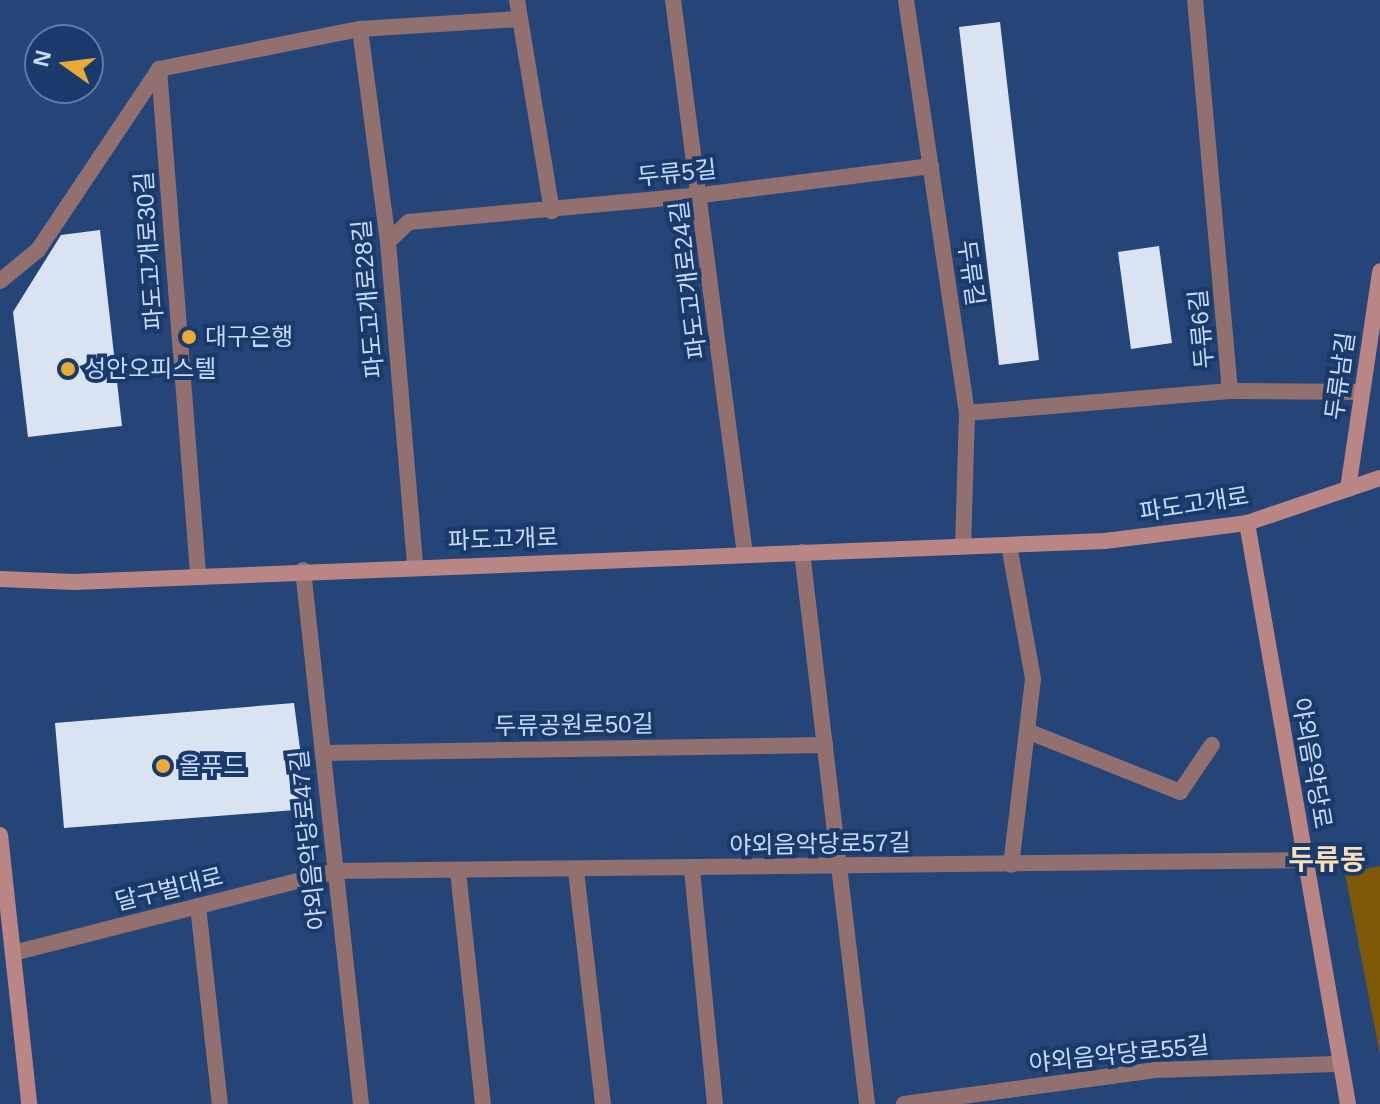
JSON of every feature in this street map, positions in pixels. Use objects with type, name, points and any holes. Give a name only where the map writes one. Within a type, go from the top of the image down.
[{"type":"street","points":[[517,0],[552,211]]},
{"type":"street","name":"파도고개로24길","points":[[673,0],[702,195],[745,554]]},
{"type":"street","name":"두류6길","points":[[967,413],[1230,391],[1195,0]]},
{"type":"street","name":"두류길","points":[[903,2],[931,166],[967,413],[963,546]]},
{"type":"street","points":[[0,281],[38,250],[159,69],[360,29],[519,19]]},
{"type":"street","name":"파도고개로28길","points":[[360,29],[388,242],[415,566]]},
{"type":"street","name":"파도고개로30길","points":[[159,69],[198,574]]},
{"type":"street","name":"두류5길","points":[[388,242],[409,222],[702,195],[931,166]]},
{"type":"street","name":"두류남길","points":[[1348,489],[1380,271]]},
{"type":"street","points":[[1230,391],[1362,392]]},
{"type":"street","name":"파도고개로","points":[[0,579],[74,582],[198,574],[1105,541],[1247,523],[1380,478]]},
{"type":"street","name":"야외음악당로","points":[[1247,523],[1348,1104]]},
{"type":"street","points":[[1009,545],[1033,679],[1011,865]]},
{"type":"street","points":[[802,552],[867,1104]]},
{"type":"street","name":"야외음악당로47길","points":[[303,570],[361,1104]]},
{"type":"street","points":[[1027,731],[1180,792],[1212,745]]},
{"type":"street","name":"두류공원로50길","points":[[323,753],[825,745]]},
{"type":"street","points":[[0,835],[29,1104]]},
{"type":"street","name":"야외음악당로57길","points":[[336,871],[692,870],[1305,860]]},
{"type":"street","points":[[692,870],[715,1104]]},
{"type":"street","name":"달구벌대로","points":[[13,953],[336,871]]},
{"type":"street","points":[[458,871],[483,1104]]},
{"type":"street","points":[[576,871],[603,1104]]},
{"type":"street","points":[[198,906],[220,1104]]},
{"type":"street","name":"야외음악당로55길","points":[[904,1104],[1156,1070],[1341,1064]]},
{"type":"shaded area","points":[[1380,866],[1380,1055],[1345,873]]},
{"type":"building","points":[[1000,22],[1039,360],[999,365],[959,27]]},
{"type":"building","name":"성안오피스텔","points":[[100,230],[122,426],[28,437],[13,312],[61,235]]},
{"type":"building","points":[[1159,246],[1172,343],[1131,349],[1118,252]]},
{"type":"building","points":[[294,703],[308,809],[64,828],[55,723]]},
{"type":"place","name":"대구은행","points":[[189,337]]},
{"type":"place","name":"성안오피스텔","points":[[68,369]]},
{"type":"place","name":"올푸드","points":[[163,766]]},
{"type":"district","name":"두류동","points":[[1327,860]]}]
